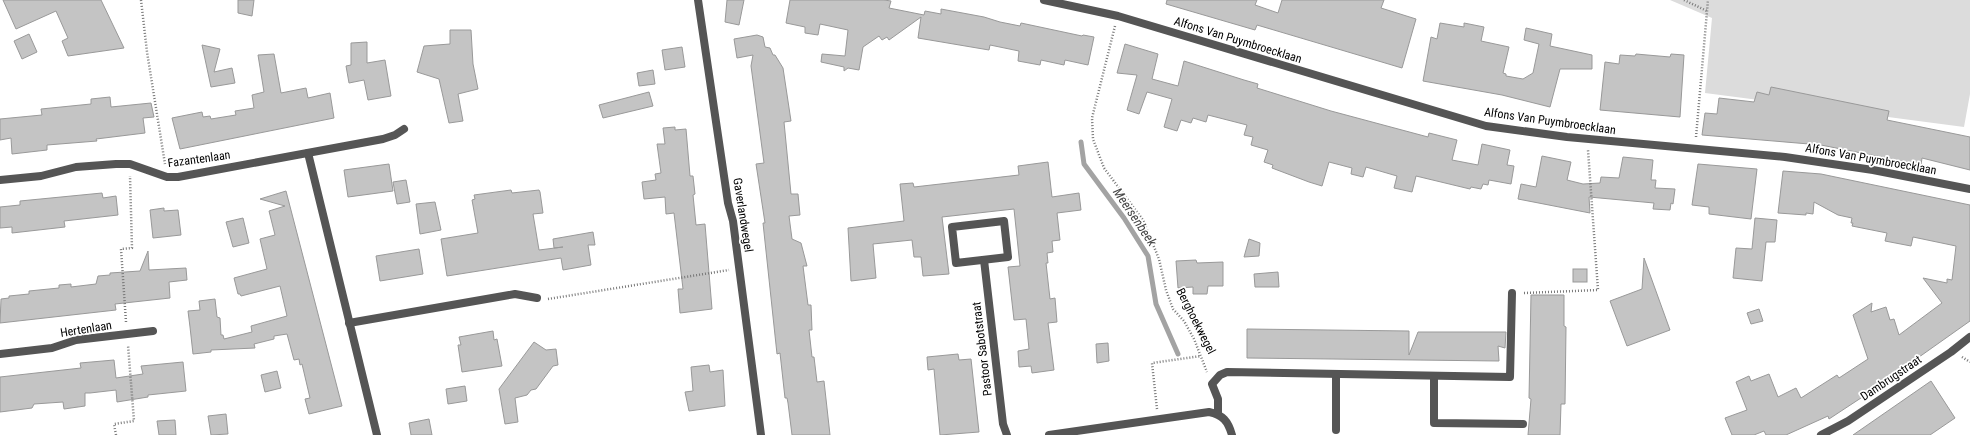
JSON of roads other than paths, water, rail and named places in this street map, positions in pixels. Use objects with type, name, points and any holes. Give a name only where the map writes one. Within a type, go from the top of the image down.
[{"type":"street","name":"Gaverlandwegel","points":[[698,0],[739,269],[761,435]]},
{"type":"street","name":"Alfons Van Puymbroecklaan","points":[[1044,0],[1118,16],[1486,126],[1588,139],[1695,150],[1785,157],[1873,170],[1970,189]]},
{"type":"street","name":"Fazantenlaan","points":[[0,180],[41,176],[76,167],[130,164],[167,177],[178,176],[383,139],[395,135],[404,129]]},
{"type":"street","points":[[308,153],[377,435]]},
{"type":"street","points":[[1004,221],[1008,257],[984,260],[956,263],[952,227],[1004,221]]},
{"type":"street","name":"Pastoor Sabotstraat","points":[[984,260],[1003,424],[1007,435]]},
{"type":"street","points":[[1218,414],[1218,399],[1212,384],[1220,375],[1227,372],[1510,377],[1512,293]]},
{"type":"street","points":[[349,323],[515,294],[537,298]]},
{"type":"street","name":"Hertenlaan","points":[[0,354],[52,348],[76,340],[153,331]]},
{"type":"street","name":"Dambrugstraat","points":[[1821,435],[1848,421],[1951,352],[1970,337]]},
{"type":"street","points":[[1336,374],[1336,430]]},
{"type":"street","points":[[1434,376],[1434,423],[1523,424]]},
{"type":"street","points":[[1049,435],[1209,412],[1218,414],[1225,418],[1232,435]]},
{"type":"waterway","name":"Meersenbeek","points":[[1081,142],[1084,164],[1124,218],[1148,256],[1156,304],[1178,354]]}]
